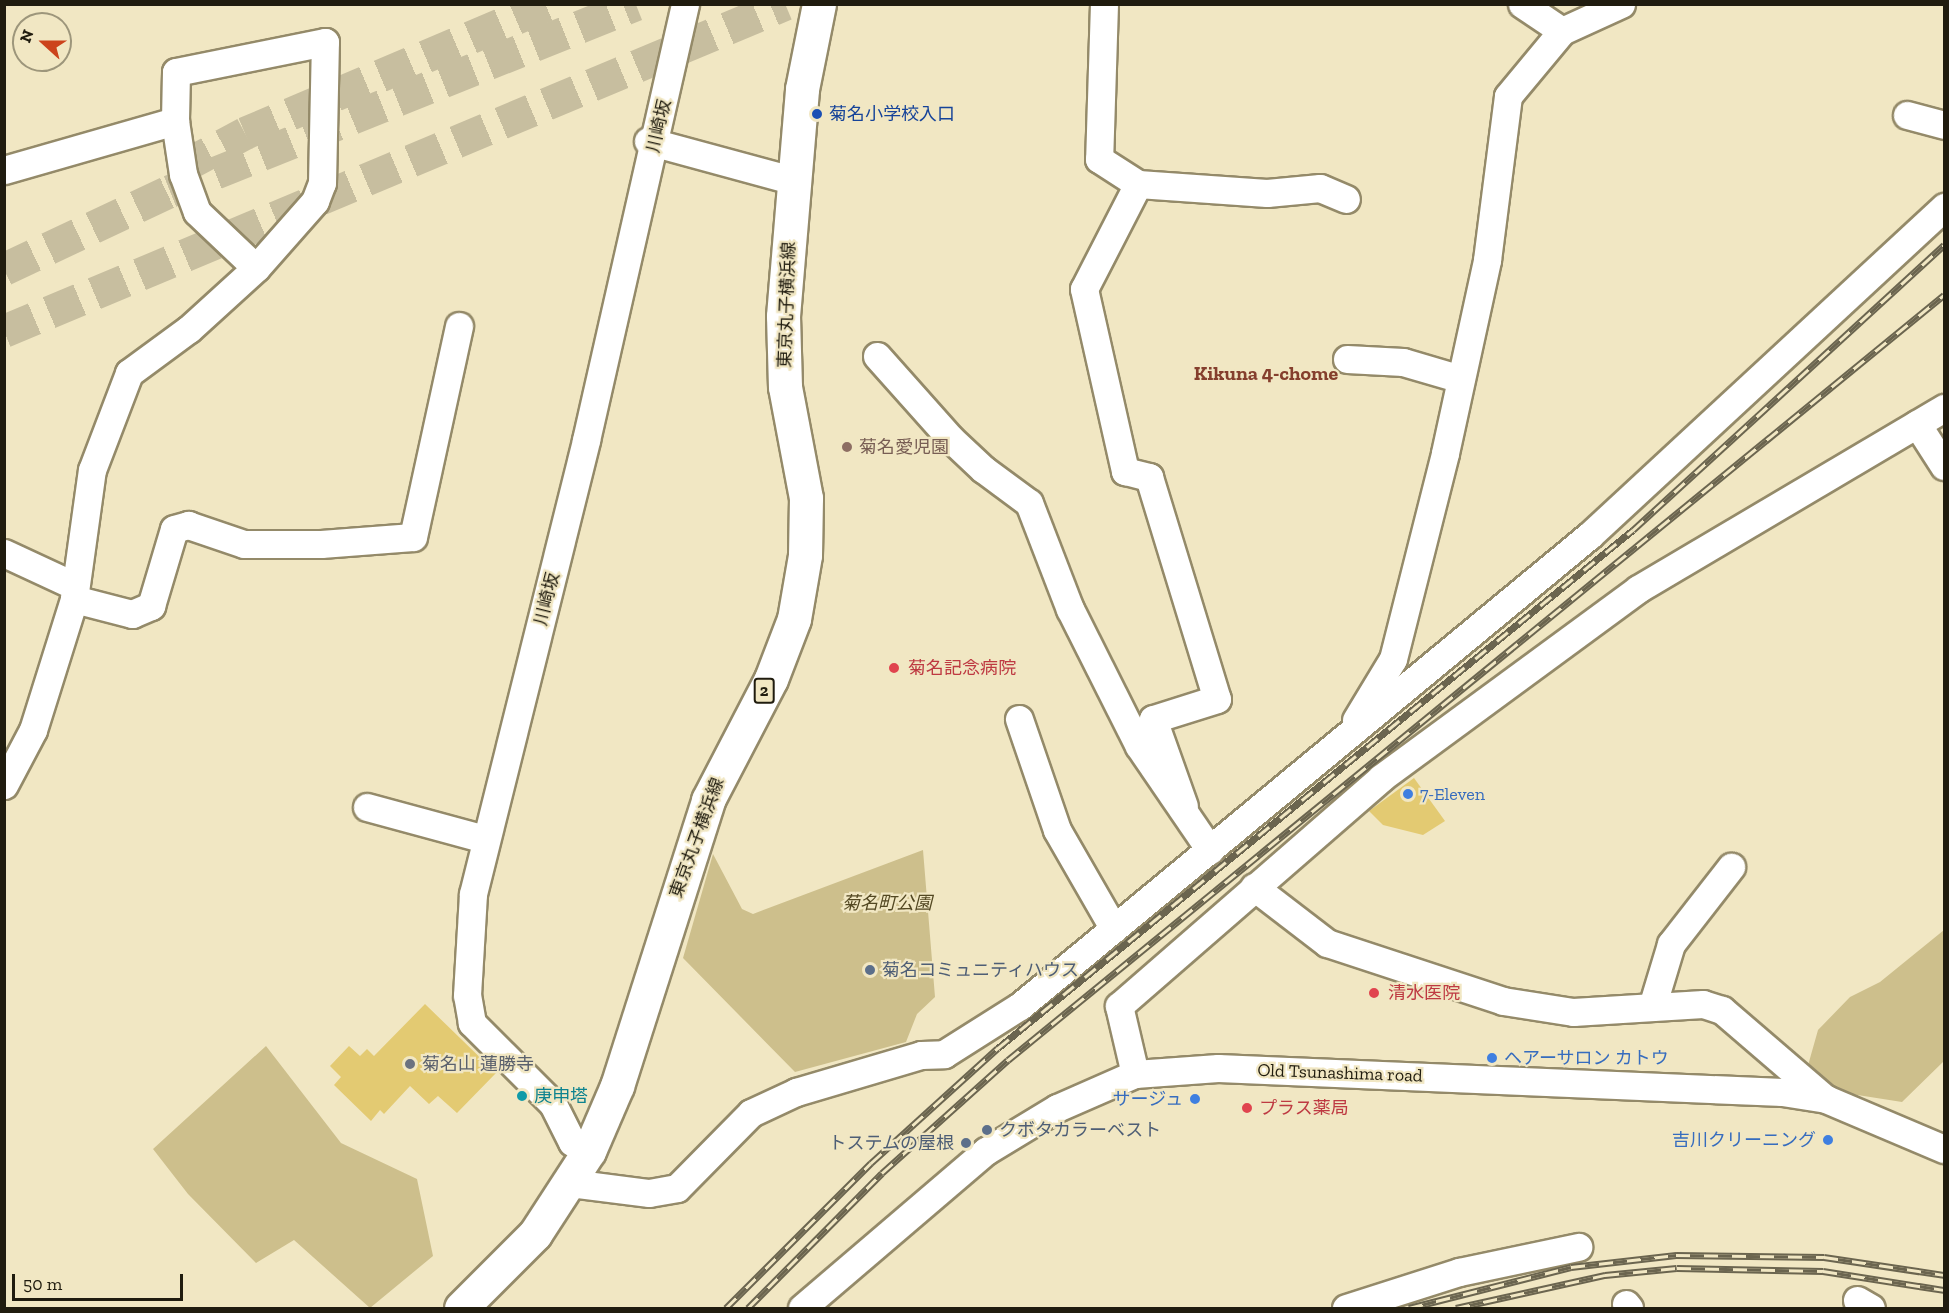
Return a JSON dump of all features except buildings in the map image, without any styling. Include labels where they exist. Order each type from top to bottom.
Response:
[{"type":"main road","name":"東京丸子横浜線","points":[[461,1308],[512,1261],[570,1183],[589,1151],[617,1086],[708,800],[785,648],[801,590],[806,498],[785,387],[782,344],[802,89],[819,4]]},
{"type":"street","name":"川崎坂","points":[[589,1151],[572,1142],[554,1104],[472,1023],[467,995],[473,894],[685,4]]},
{"type":"street","points":[[1104,4],[1099,159],[1138,184],[1267,193],[1320,188],[1346,199]]},
{"type":"street","points":[[1522,4],[1562,31]]},
{"type":"street","points":[[1346,737],[1393,659],[1461,380],[1487,260],[1508,96],[1562,31],[1621,4]]},
{"type":"street","points":[[4,785],[11,758],[33,730],[73,592],[92,470],[129,373],[189,330],[255,268],[315,201],[322,183],[325,42],[176,72],[175,121],[183,174],[196,212],[255,268]]},
{"type":"street","points":[[1907,115],[1944,125]]},
{"type":"street","points":[[4,170],[175,121]]},
{"type":"street","points":[[652,141],[795,182]]},
{"type":"street","points":[[1138,184],[1084,290],[1125,471],[1149,477],[1218,699],[1153,719],[1184,806]]},
{"type":"street","points":[[570,1183],[649,1193],[677,1188],[751,1113],[796,1092],[921,1055],[944,1054],[1020,1006],[1590,535],[1944,207]]},
{"type":"street","points":[[4,554],[73,592],[132,614],[151,606],[174,529],[188,525],[244,544],[321,544],[414,537],[459,326]]},
{"type":"street","points":[[877,356],[951,439],[1029,503],[1066,600],[1139,746],[1184,806],[1210,850]]},
{"type":"street","points":[[1347,359],[1403,362],[1461,380]]},
{"type":"street","points":[[1136,1074],[1119,1006],[1381,778],[1638,589],[1944,408]]},
{"type":"street","points":[[1917,424],[1944,466]]},
{"type":"street","points":[[1019,719],[1057,830],[1114,929]]},
{"type":"street","points":[[367,807],[485,840]]},
{"type":"street","points":[[1652,1007],[1671,944],[1731,867]]},
{"type":"street","points":[[1254,887],[1327,943],[1503,1001],[1573,1012],[1703,1004],[1722,1010],[1826,1099]]},
{"type":"street","name":"Old Tsunashima road","points":[[802,1308],[986,1151],[1057,1108],[1136,1074],[1218,1068],[1771,1091],[1826,1099],[1944,1149]]},
{"type":"street","points":[[1346,1308],[1458,1272],[1578,1247]]},
{"type":"green space","name":"菊名町公園","points":[[923,850],[935,997],[917,1014],[906,1042],[795,1072],[683,958],[713,854],[742,909],[753,914]]},
{"type":"green space","points":[[1944,930],[1944,1061],[1902,1102],[1832,1091],[1805,1076],[1818,1030],[1850,997],[1880,982]]},
{"type":"green space","points":[[266,1046],[341,1143],[417,1179],[433,1256],[370,1308],[294,1240],[256,1263],[188,1194],[153,1149]]},
{"type":"tunnel","points":[[180,168],[245,133],[549,4]]},
{"type":"tunnel","points":[[4,269],[170,191],[636,4]]},
{"type":"tunnel","points":[[4,331],[785,4]]},
{"type":"railway","points":[[726,1308],[871,1163],[998,1048],[1633,530],[1944,245]]},
{"type":"railway","points":[[748,1308],[882,1173],[1008,1060],[1944,295]]},
{"type":"railway","points":[[1409,1308],[1571,1267],[1676,1255],[1824,1257],[1944,1275]]},
{"type":"railway","points":[[1456,1308],[1605,1275],[1677,1268],[1823,1271],[1944,1290]]},
{"type":"place","name":"菊名小学校入口","points":[[817,114]]},
{"type":"place","name":"菊名愛児園","points":[[847,447]]},
{"type":"place","name":"菊名記念病院","points":[[894,668]]},
{"type":"place","name":"7-Eleven","points":[[1408,794]]},
{"type":"place","name":"菊名コミュニティハウス","points":[[870,970]]},
{"type":"place","name":"清水医院","points":[[1374,993]]},
{"type":"place","name":"ヘアーサロン カトウ","points":[[1492,1058]]},
{"type":"place","name":"菊名山 蓮勝寺","points":[[410,1064]]},
{"type":"place","name":"庚申塔","points":[[522,1096]]},
{"type":"place","name":"サージュ","points":[[1195,1099]]},
{"type":"place","name":"プラス薬局","points":[[1247,1108]]},
{"type":"place","name":"クボタカラーベスト","points":[[987,1130]]},
{"type":"place","name":"吉川クリーニング","points":[[1828,1140]]},
{"type":"place","name":"トステムの屋根","points":[[966,1143]]},
{"type":"district","name":"Kikuna 4-chome","points":[[1266,373]]}]
